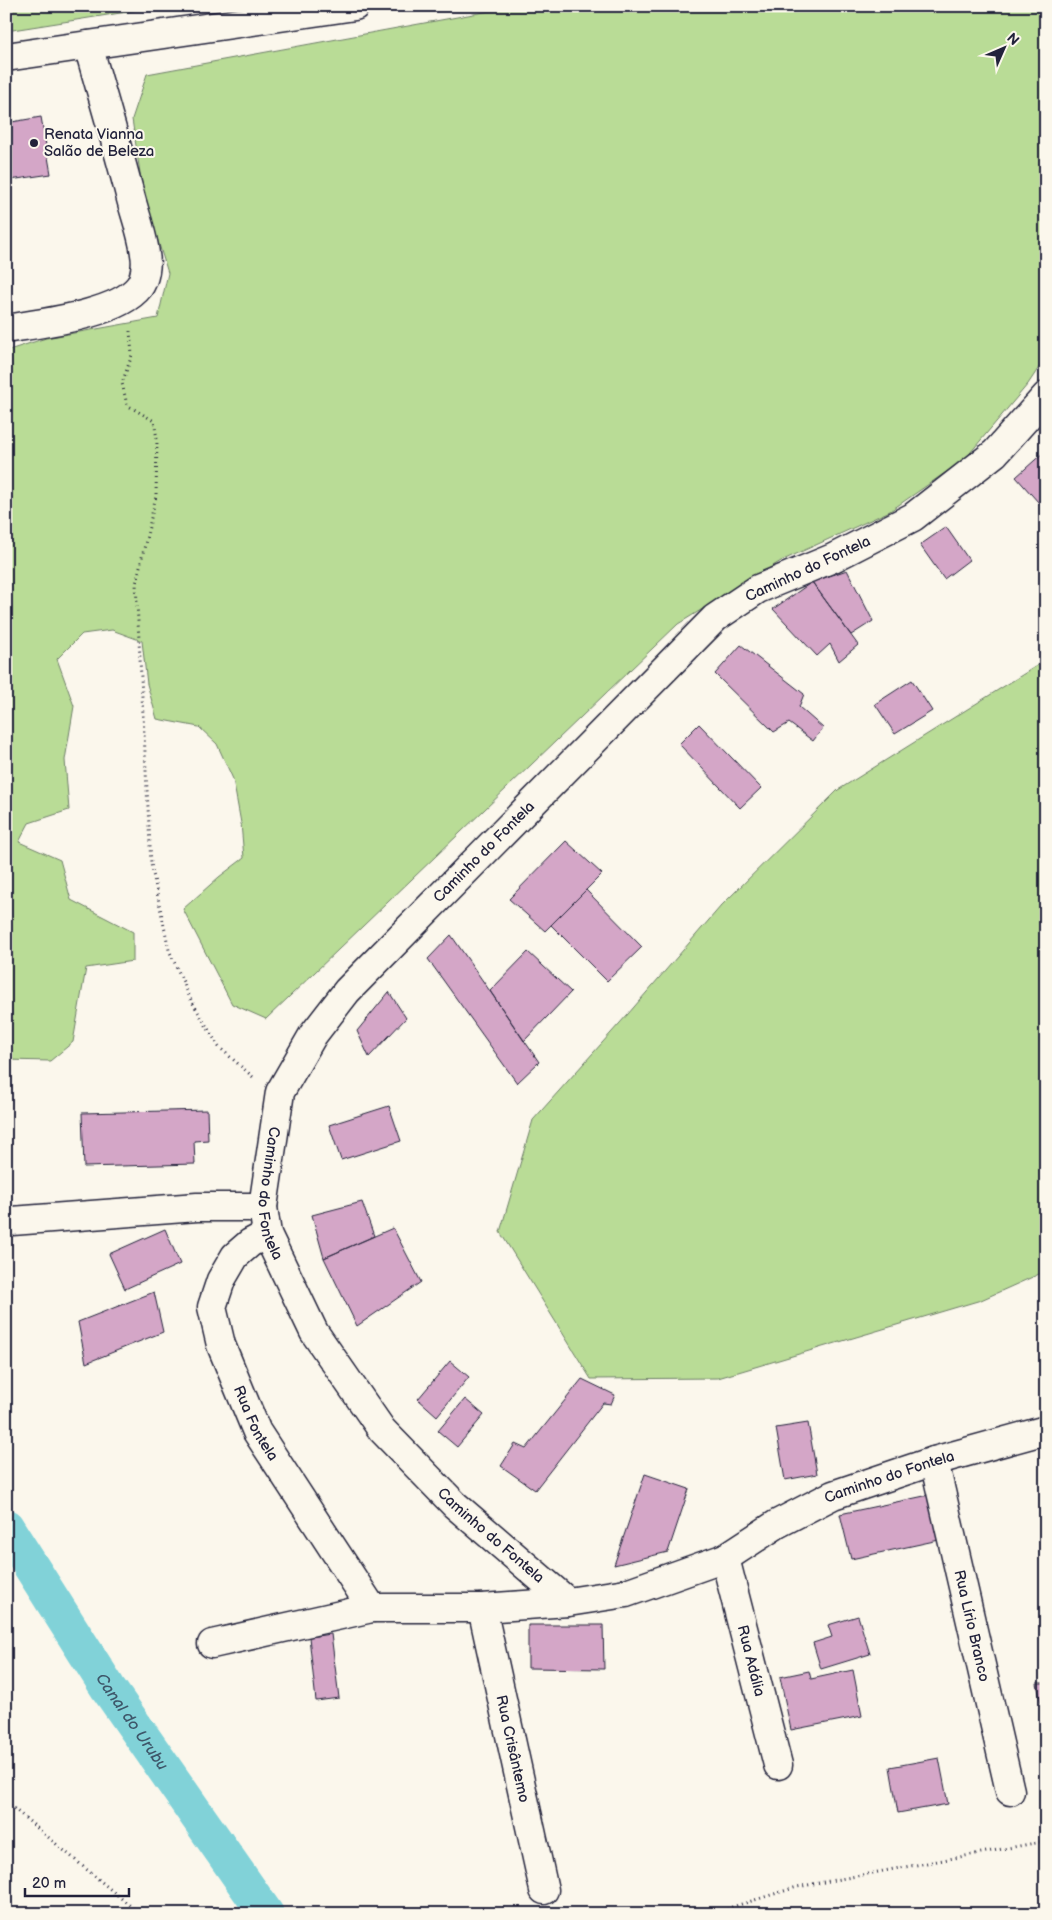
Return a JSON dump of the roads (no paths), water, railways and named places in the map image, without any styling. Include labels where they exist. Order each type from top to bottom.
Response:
[{"type":"street","points":[[6,57],[354,6]]},
{"type":"street","points":[[6,328],[80,315],[104,308],[126,298],[139,288],[144,277],[146,255],[88,45]]},
{"type":"street","name":"Caminho do Fontela","points":[[1046,396],[995,453],[913,517],[833,558],[758,589],[715,618],[347,991],[313,1035],[280,1092],[264,1207],[267,1234],[314,1332],[382,1430],[456,1505],[568,1602],[626,1593],[725,1558],[777,1524],[833,1495],[934,1461],[1046,1430]]},
{"type":"street","points":[[12,1221],[196,1207],[264,1207]]},
{"type":"street","name":"Rua Fontela","points":[[267,1234],[250,1243],[235,1256],[221,1280],[212,1307],[221,1345],[257,1432],[372,1608]]},
{"type":"street","name":"Rua Lírio Branco","points":[[934,1461],[1010,1791]]},
{"type":"street","name":"Rua Adália","points":[[725,1558],[778,1765]]},
{"type":"street","points":[[212,1644],[372,1608],[482,1608],[568,1602]]},
{"type":"street","name":"Rua Crisântemo","points":[[482,1608],[544,1890]]},
{"type":"waterway","name":"Canal do Urubu","points":[[6,1527],[108,1688],[266,1914]]},
{"type":"place","name":"Renata Vianna Salão de Beleza","points":[[34,143]]}]
